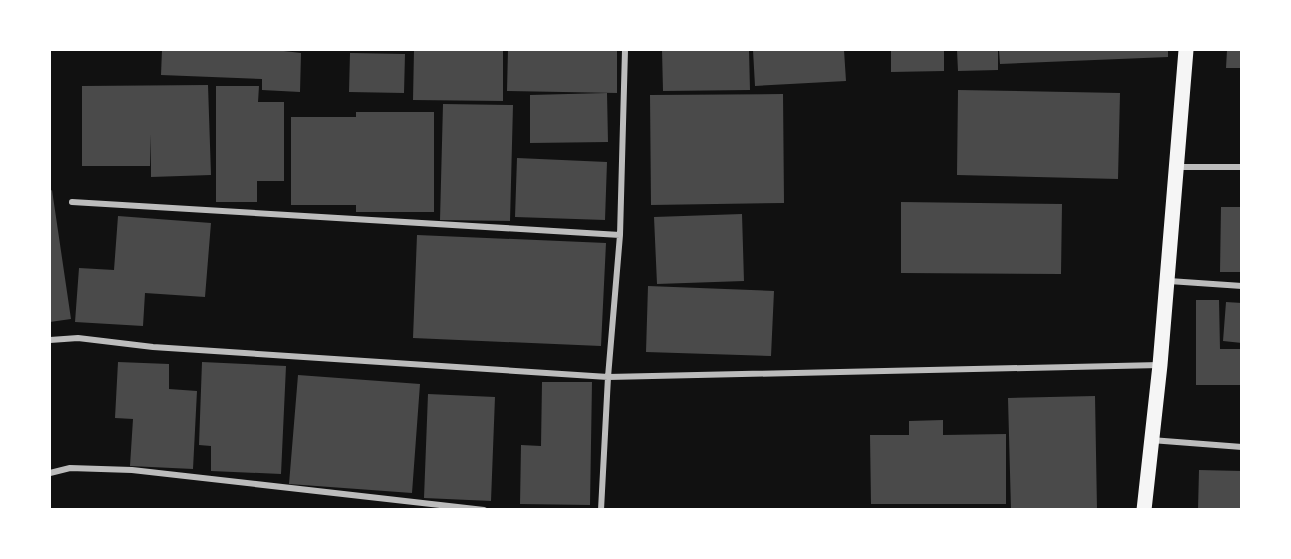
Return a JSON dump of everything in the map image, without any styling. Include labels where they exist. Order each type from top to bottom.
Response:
[{"type":"main road","points":[[1144,510],[1168,281],[1186,50]]},
{"type":"street","points":[[601,510],[608,377],[620,235],[625,50]]},
{"type":"street","points":[[1178,166],[1242,167]]},
{"type":"street","points":[[72,202],[620,235]]},
{"type":"street","points":[[1168,281],[1242,286]]},
{"type":"street","points":[[50,340],[78,338],[153,347],[608,377],[1160,365]]},
{"type":"street","points":[[1151,440],[1242,447]]},
{"type":"street","points":[[50,473],[70,468],[132,470],[484,510]]},
{"type":"building","points":[[162,50],[275,50],[301,53],[300,92],[262,90],[262,79],[161,75]]},
{"type":"building","points":[[414,50],[503,50],[503,101],[413,100]]},
{"type":"building","points":[[508,50],[617,50],[617,93],[507,91]]},
{"type":"building","points":[[662,50],[749,50],[750,90],[663,91]]},
{"type":"building","points":[[753,50],[844,50],[846,81],[755,86]]},
{"type":"building","points":[[891,50],[944,50],[944,71],[891,72]]},
{"type":"building","points":[[957,50],[998,50],[998,70],[958,71]]},
{"type":"building","points":[[999,50],[1168,50],[1168,57],[1000,64]]},
{"type":"building","points":[[1227,50],[1242,50],[1242,68],[1226,68]]},
{"type":"building","points":[[350,53],[405,54],[404,93],[349,92]]},
{"type":"building","points":[[208,85],[211,175],[151,177],[151,134],[150,166],[82,166],[82,86]]},
{"type":"building","points":[[216,86],[259,86],[258,102],[284,102],[284,181],[257,181],[257,202],[216,202]]},
{"type":"building","points":[[958,90],[1120,93],[1118,179],[957,175]]},
{"type":"building","points":[[607,93],[608,142],[530,143],[530,95]]},
{"type":"building","points":[[783,94],[784,203],[651,205],[650,95]]},
{"type":"building","points":[[443,104],[513,105],[510,221],[440,220]]},
{"type":"building","points":[[356,112],[434,112],[434,212],[356,212],[356,205],[291,205],[291,117],[356,117]]},
{"type":"building","points":[[517,158],[607,162],[605,220],[515,217]]},
{"type":"building","points":[[52,190],[71,319],[50,322],[50,191]]},
{"type":"building","points":[[901,202],[1062,204],[1061,274],[901,273]]},
{"type":"building","points":[[1221,207],[1242,207],[1242,272],[1220,272]]},
{"type":"building","points":[[742,214],[744,281],[657,284],[654,217]]},
{"type":"building","points":[[118,216],[211,223],[205,297],[145,293],[143,326],[75,322],[79,268],[114,270]]},
{"type":"building","points":[[417,235],[606,243],[601,346],[413,338]]},
{"type":"building","points":[[648,286],[774,291],[771,356],[646,352]]},
{"type":"building","points":[[1196,300],[1219,300],[1220,349],[1242,349],[1242,385],[1196,385]]},
{"type":"building","points":[[1226,302],[1242,303],[1242,343],[1223,341]]},
{"type":"building","points":[[118,362],[169,364],[169,389],[197,391],[193,469],[130,466],[133,419],[115,418]]},
{"type":"building","points":[[202,362],[286,366],[281,474],[211,471],[211,446],[199,445]]},
{"type":"building","points":[[298,375],[420,384],[412,493],[289,484]]},
{"type":"building","points":[[542,382],[592,382],[590,505],[520,504],[521,445],[541,446]]},
{"type":"building","points":[[428,394],[495,397],[491,501],[424,498]]},
{"type":"building","points":[[1095,396],[1097,510],[1011,510],[1008,398]]},
{"type":"building","points":[[943,420],[943,435],[1006,434],[1006,504],[871,504],[870,435],[909,435],[909,421]]},
{"type":"building","points":[[1199,470],[1242,471],[1242,510],[1198,510]]}]
